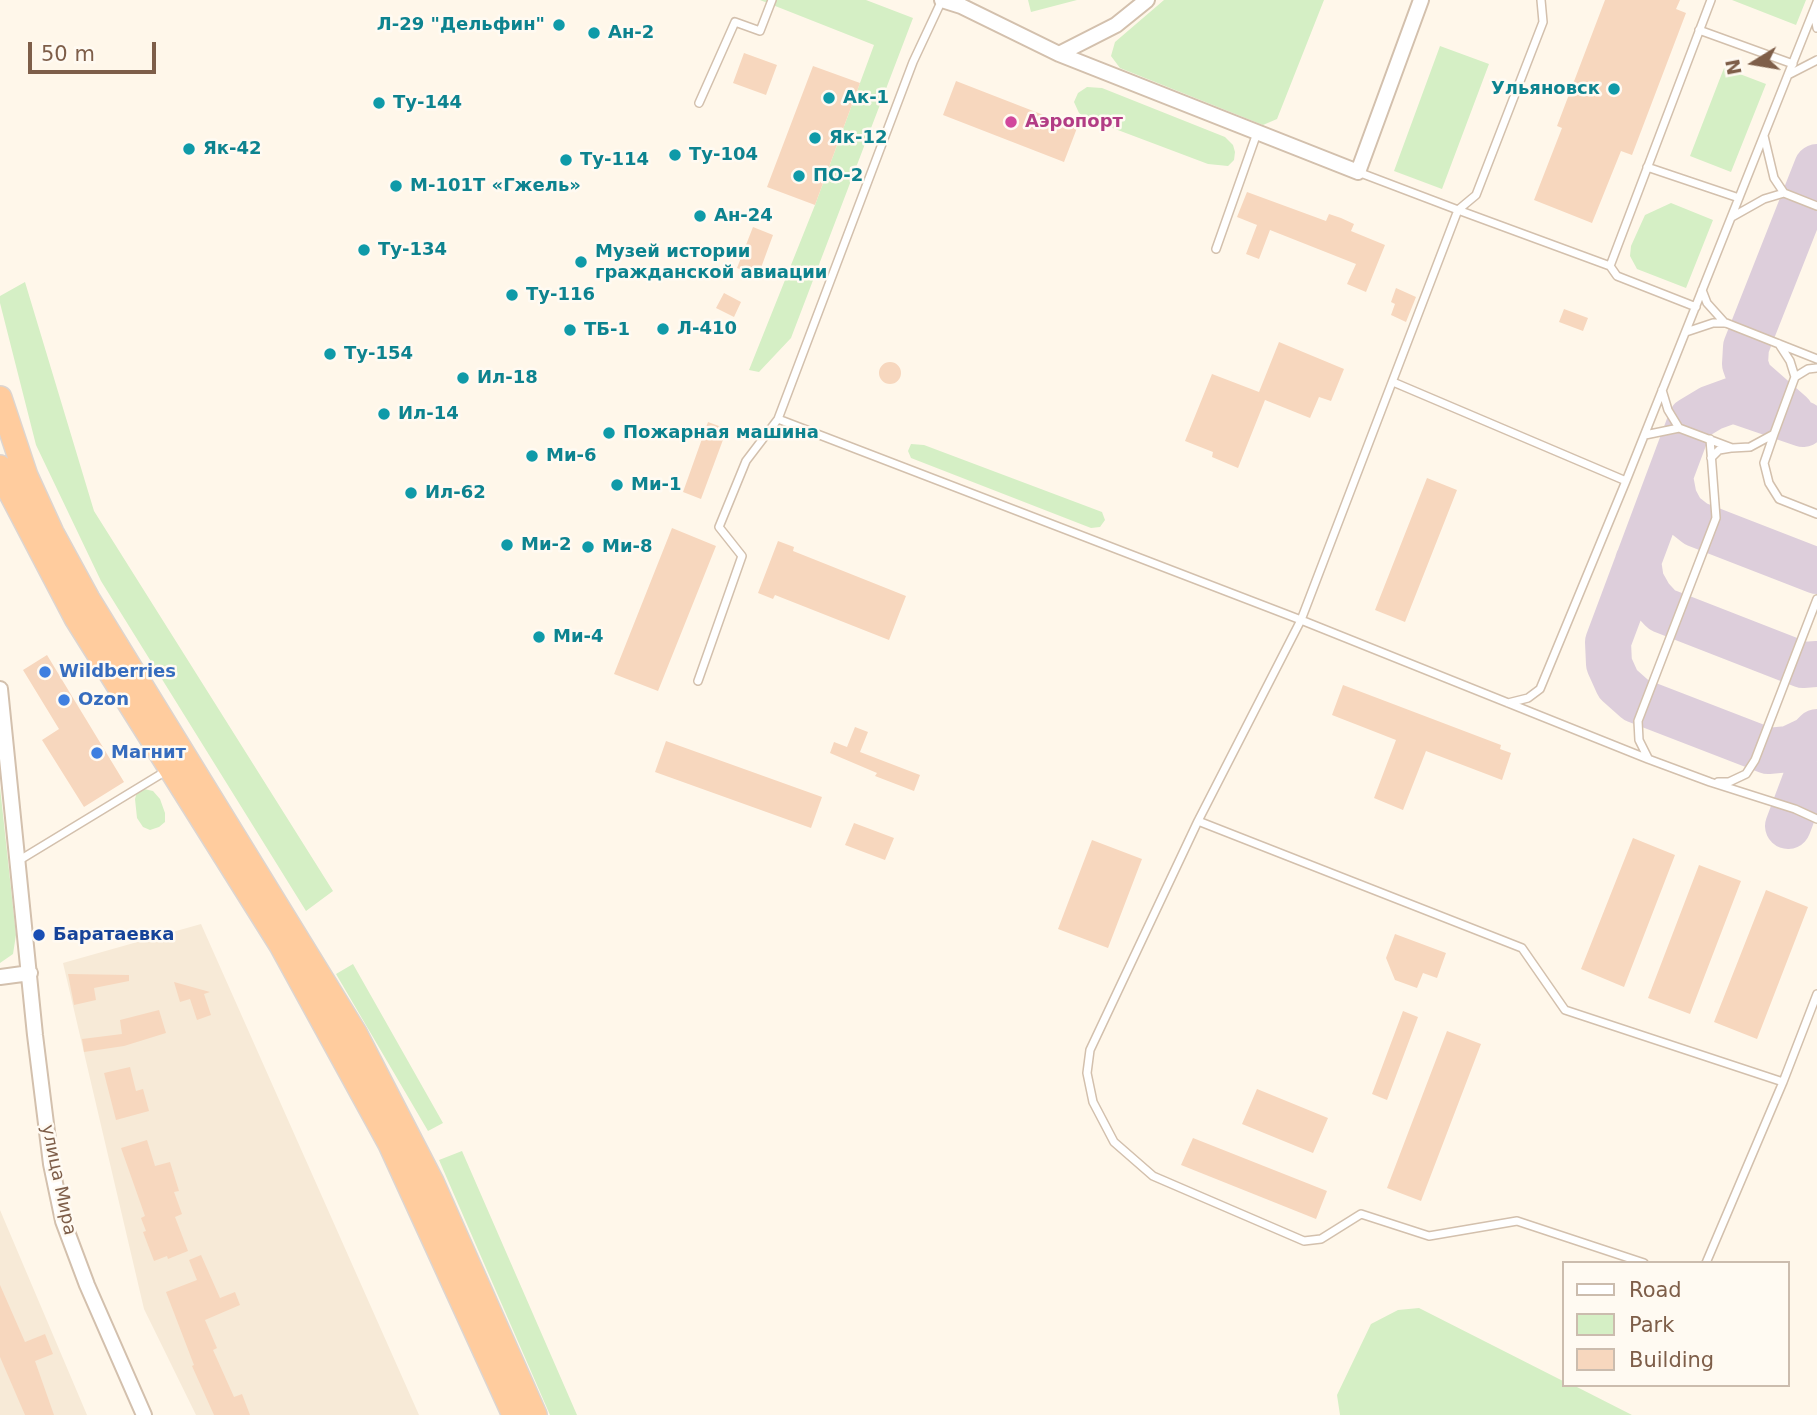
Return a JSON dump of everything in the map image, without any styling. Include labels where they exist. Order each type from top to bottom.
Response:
[{"type":"highway","points":[[0,398],[8,482],[76,618],[281,945],[390,1144],[514,1415]]},
{"type":"highway","points":[[8,482],[52,533],[88,599],[355,1033],[432,1182],[535,1415]]},
{"type":"street","points":[[942,0],[961,6],[1059,54],[1358,172],[1422,0]]},
{"type":"street","points":[[1059,54],[1116,25],[1147,0]]},
{"type":"street","name":"улица Мира","points":[[0,690],[49,1151],[63,1221],[87,1285],[144,1415]]},
{"type":"street","points":[[0,977],[30,973]]},
{"type":"lane","points":[[699,103],[735,22],[760,32],[772,0]]},
{"type":"lane","points":[[698,681],[742,556],[719,527],[746,461],[778,419],[914,62],[942,0]]},
{"type":"lane","points":[[1541,0],[1543,22],[1476,195],[1458,210],[1301,620],[1198,821],[1090,1050],[1087,1073],[1093,1102],[1114,1142],[1153,1176],[1304,1241],[1321,1239],[1361,1214],[1429,1236],[1517,1221],[1638,1261]]},
{"type":"lane","points":[[1610,266],[1711,0]]},
{"type":"lane","points":[[1815,6],[1817,28]]},
{"type":"lane","points":[[1507,704],[1528,698],[1540,689],[1645,435],[1815,6]]},
{"type":"lane","points":[[1699,30],[1793,64]]},
{"type":"lane","points":[[1788,75],[1817,60]]},
{"type":"lane","points":[[1216,249],[1258,132]]},
{"type":"lane","points":[[1764,135],[1774,178],[1784,193],[1817,206]]},
{"type":"lane","points":[[1647,167],[1739,198]]},
{"type":"lane","points":[[1358,172],[1610,266],[1617,276],[1696,307]]},
{"type":"lane","points":[[1732,217],[1765,199],[1784,193]]},
{"type":"lane","points":[[1702,290],[1707,303],[1726,323]]},
{"type":"lane","points":[[1686,332],[1713,323],[1726,323],[1817,359]]},
{"type":"lane","points":[[1779,344],[1790,361],[1795,377],[1764,463],[1769,483],[1779,499],[1815,515]]},
{"type":"lane","points":[[1795,377],[1808,369],[1817,368]]},
{"type":"lane","points":[[1393,382],[1626,481]]},
{"type":"lane","points":[[1662,390],[1668,410],[1679,428]]},
{"type":"lane","points":[[778,419],[1301,620],[1648,759],[1817,819]]},
{"type":"lane","points":[[1645,435],[1679,428],[1732,447]]},
{"type":"lane","points":[[1711,458],[1719,450],[1750,447],[1774,434]]},
{"type":"lane","points":[[1648,759],[1639,740],[1638,721],[1716,518],[1710,439]]},
{"type":"lane","points":[[1710,782],[1729,782],[1746,774],[1755,760],[1817,600]]},
{"type":"lane","points":[[19,861],[170,768]]},
{"type":"lane","points":[[1198,821],[1522,948],[1565,1010],[1783,1082]]},
{"type":"lane","points":[[1707,1261],[1815,1013],[1817,994]]},
{"type":"shaded area","points":[[201,924],[419,1415],[196,1415],[144,1309],[63,963]]},
{"type":"shaded area","points":[[0,1210],[87,1415],[0,1415]]},
{"type":"green space","points":[[760,0],[866,0],[913,18],[791,338],[759,372],[749,370],[815,205],[874,45]]},
{"type":"green space","points":[[1028,0],[1077,0],[1031,12]]},
{"type":"green space","points":[[1164,0],[1324,0],[1277,119],[1263,125],[1120,68],[1111,56],[1115,42]]},
{"type":"green space","points":[[1732,0],[1806,0],[1796,25]]},
{"type":"green space","points":[[1440,46],[1489,64],[1442,189],[1394,171]]},
{"type":"green space","points":[[1724,68],[1766,84],[1731,172],[1690,156]]},
{"type":"green space","points":[[1087,87],[1102,88],[1225,137],[1233,145],[1234,160],[1228,166],[1208,164],[1086,118],[1079,113],[1074,102],[1078,93]]},
{"type":"green space","points":[[1671,203],[1713,220],[1686,288],[1637,269],[1630,256],[1631,246],[1645,215]]},
{"type":"green space","points":[[25,282],[94,511],[333,891],[306,911],[101,581],[36,445],[0,303],[0,296]]},
{"type":"green space","points":[[911,444],[924,445],[1102,512],[1105,520],[1100,527],[1091,528],[911,458],[908,451]]},
{"type":"green space","points":[[0,787],[16,935],[13,954],[0,963]]},
{"type":"green space","points":[[144,789],[153,791],[160,799],[165,813],[165,822],[150,830],[143,827],[137,818],[135,799],[137,792]]},
{"type":"green space","points":[[353,964],[443,1123],[428,1131],[336,974]]},
{"type":"green space","points":[[462,1151],[577,1415],[550,1415],[439,1160]]},
{"type":"green space","points":[[1419,1308],[1562,1380],[1562,1387],[1577,1387],[1632,1415],[1340,1415],[1337,1395],[1371,1324],[1398,1310]]},
{"type":"building","name":"Ульяновск","points":[[1605,0],[1680,0],[1676,9],[1686,13],[1632,155],[1621,151],[1592,223],[1534,200],[1562,128],[1557,126]]},
{"type":"building","points":[[744,53],[777,65],[766,95],[733,83]]},
{"type":"building","points":[[813,66],[860,83],[815,205],[767,187]]},
{"type":"building","name":"Аэропорт","points":[[956,81],[1077,128],[1064,162],[943,115]]},
{"type":"building","points":[[1247,192],[1326,221],[1329,214],[1341,218],[1354,224],[1351,231],[1385,245],[1366,292],[1347,284],[1356,264],[1270,230],[1259,259],[1246,254],[1257,225],[1237,217]]},
{"type":"building","points":[[753,227],[773,235],[758,276],[737,268]]},
{"type":"building","points":[[1396,288],[1416,297],[1406,322],[1391,315],[1395,304],[1391,302]]},
{"type":"building","points":[[724,293],[741,302],[734,317],[716,308]]},
{"type":"building","points":[[1564,309],[1588,318],[1583,331],[1559,322]]},
{"type":"building","points":[[1279,342],[1344,369],[1331,401],[1319,397],[1310,418],[1265,400],[1238,468],[1212,457],[1213,452],[1185,441],[1212,374],[1259,392]]},
{"type":"building","points":[[890,362],[898,365],[901,373],[898,381],[890,384],[882,381],[879,373],[882,365]]},
{"type":"building","points":[[708,422],[727,429],[701,499],[683,492]]},
{"type":"building","points":[[1427,478],[1457,490],[1405,622],[1375,610]]},
{"type":"building","points":[[672,528],[716,546],[658,691],[614,674]]},
{"type":"building","points":[[778,541],[794,547],[793,551],[906,596],[889,640],[775,595],[773,599],[758,593]]},
{"type":"building","points":[[47,655],[124,782],[84,807],[42,740],[59,729],[23,670]]},
{"type":"building","points":[[1343,685],[1501,745],[1500,749],[1511,753],[1502,780],[1426,751],[1403,810],[1374,798],[1396,740],[1332,715]]},
{"type":"building","points":[[855,727],[868,732],[860,752],[920,775],[914,791],[875,776],[877,773],[830,753],[834,742],[847,747]]},
{"type":"building","points":[[666,741],[822,797],[811,828],[655,772]]},
{"type":"building","points":[[854,823],[894,838],[885,860],[845,845]]},
{"type":"building","points":[[1633,838],[1675,855],[1624,987],[1581,969]]},
{"type":"building","points":[[1092,840],[1142,859],[1108,948],[1058,929]]},
{"type":"building","points":[[1699,865],[1741,881],[1690,1014],[1648,998]]},
{"type":"building","points":[[1766,890],[1808,907],[1757,1039],[1714,1022]]},
{"type":"building","points":[[1395,934],[1446,953],[1437,978],[1423,973],[1417,988],[1395,980],[1386,958]]},
{"type":"building","points":[[68,974],[129,975],[129,981],[94,988],[96,1000],[74,1005]]},
{"type":"building","points":[[174,982],[210,992],[204,994],[211,1015],[197,1020],[190,999],[180,1002]]},
{"type":"building","points":[[159,1010],[166,1033],[124,1046],[84,1052],[82,1039],[122,1034],[120,1020]]},
{"type":"building","points":[[1403,1011],[1418,1017],[1387,1100],[1372,1094]]},
{"type":"building","points":[[1447,1031],[1481,1044],[1421,1201],[1387,1188]]},
{"type":"building","points":[[130,1067],[136,1091],[143,1089],[149,1111],[116,1120],[104,1073]]},
{"type":"building","points":[[1257,1089],[1328,1118],[1313,1153],[1242,1124]]},
{"type":"building","points":[[1193,1138],[1327,1191],[1316,1219],[1181,1165]]},
{"type":"building","points":[[147,1140],[155,1166],[170,1162],[179,1191],[174,1192],[182,1214],[175,1217],[188,1251],[154,1261],[143,1232],[146,1231],[141,1218],[145,1216],[121,1148]]},
{"type":"building","points":[[201,1255],[220,1298],[235,1292],[240,1305],[205,1320],[217,1348],[213,1350],[234,1397],[242,1394],[250,1415],[214,1415],[192,1366],[194,1365],[166,1292],[197,1280],[189,1260]]},
{"type":"building","points":[[0,1285],[25,1342],[45,1334],[53,1354],[35,1361],[54,1415],[25,1415],[0,1357]]},
{"type":"taxiway","points":[[1791,414],[1750,378],[1745,364],[1746,347],[1817,167]]},
{"type":"taxiway","points":[[1803,424],[1733,400],[1711,408],[1691,420],[1608,642],[1609,664],[1618,684],[1636,700],[1768,751],[1789,749],[1810,739],[1817,732]]},
{"type":"taxiway","points":[[1670,477],[1674,498],[1682,513],[1696,524],[1817,571]]},
{"type":"taxiway","points":[[1638,561],[1641,581],[1662,610],[1803,665],[1817,664]]},
{"type":"taxiway","points":[[1788,826],[1817,749]]},
{"type":"place","name":"Л-29 \"Дельфин\"","points":[[559,25]]},
{"type":"place","name":"Ан-2","points":[[594,33]]},
{"type":"place","name":"Ульяновск","points":[[1614,89]]},
{"type":"place","name":"Ак-1","points":[[829,98]]},
{"type":"place","name":"Ту-144","points":[[379,103]]},
{"type":"place","name":"Аэропорт","points":[[1011,122]]},
{"type":"place","name":"Як-12","points":[[815,138]]},
{"type":"place","name":"Як-42","points":[[189,149]]},
{"type":"place","name":"Ту-104","points":[[675,155]]},
{"type":"place","name":"Ту-114","points":[[566,160]]},
{"type":"place","name":"ПО-2","points":[[799,176]]},
{"type":"place","name":"М-101Т «Гжель»","points":[[396,186]]},
{"type":"place","name":"Ан-24","points":[[700,216]]},
{"type":"place","name":"Ту-134","points":[[364,250]]},
{"type":"place","name":"Музей истории гражданской авиации","points":[[581,262]]},
{"type":"place","name":"Ту-116","points":[[512,295]]},
{"type":"place","name":"Л-410","points":[[663,329]]},
{"type":"place","name":"ТБ-1","points":[[570,330]]},
{"type":"place","name":"Ту-154","points":[[330,354]]},
{"type":"place","name":"Ил-18","points":[[463,378]]},
{"type":"place","name":"Ил-14","points":[[384,414]]},
{"type":"place","name":"Пожарная машина","points":[[609,433]]},
{"type":"place","name":"Ми-6","points":[[532,456]]},
{"type":"place","name":"Ми-1","points":[[617,485]]},
{"type":"place","name":"Ил-62","points":[[411,493]]},
{"type":"place","name":"Ми-2","points":[[507,545]]},
{"type":"place","name":"Ми-8","points":[[588,547]]},
{"type":"place","name":"Ми-4","points":[[539,637]]},
{"type":"place","name":"Wildberries","points":[[45,672]]},
{"type":"place","name":"Ozon","points":[[64,700]]},
{"type":"place","name":"Магнит","points":[[97,753]]},
{"type":"place","name":"Баратаевка","points":[[39,935]]}]
